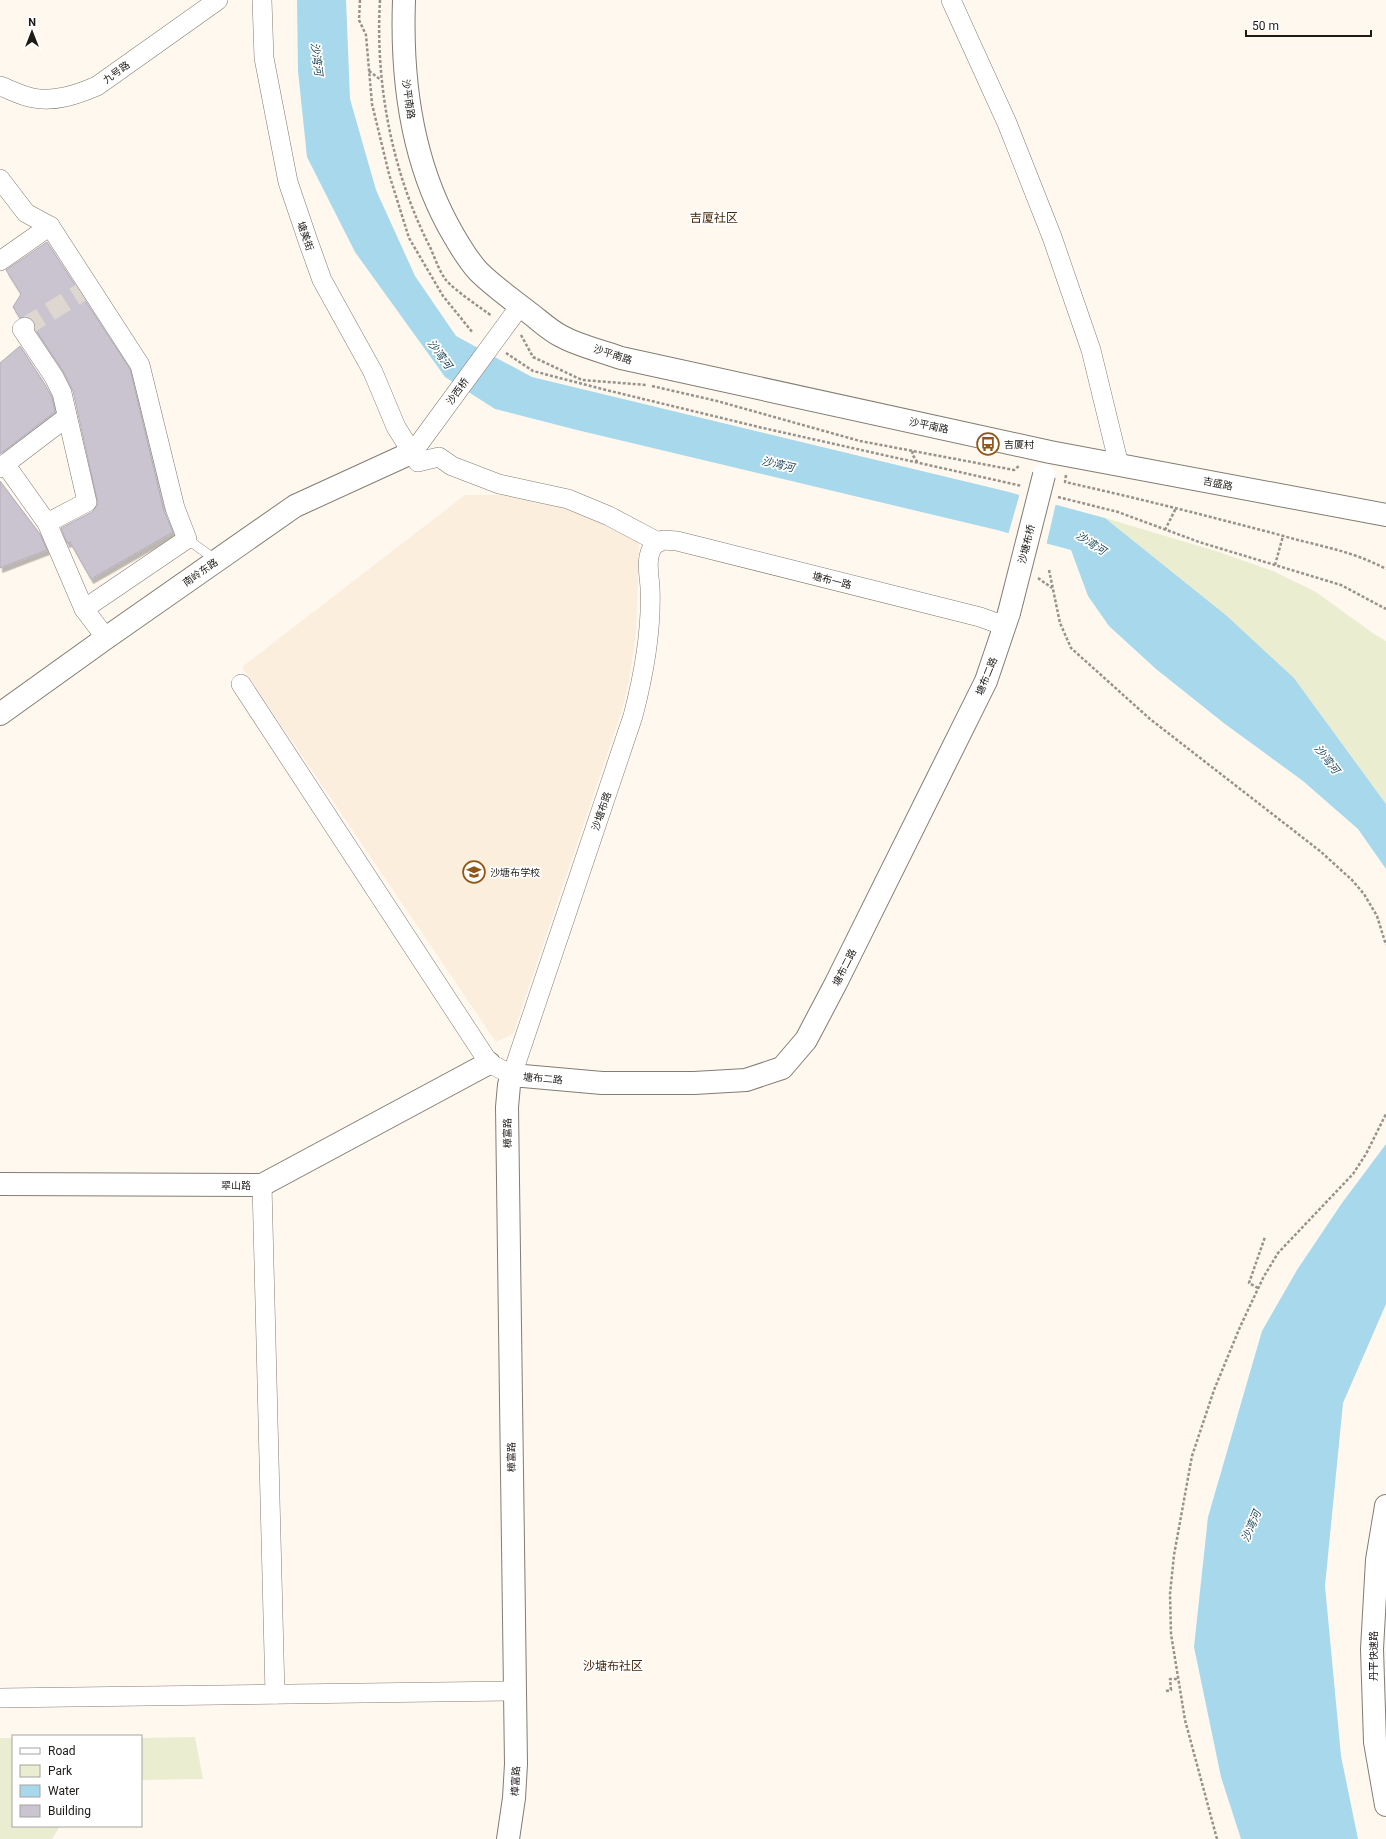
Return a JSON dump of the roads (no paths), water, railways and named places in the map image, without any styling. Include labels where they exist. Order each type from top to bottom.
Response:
[{"type":"main road","name":"沙平南路","points":[[404,0],[403,23],[406,82],[413,126],[430,186],[443,218],[460,246],[478,271],[520,306],[561,336],[621,358],[1050,452]]},
{"type":"main road","name":"南岭东路","points":[[0,714],[295,506],[413,452]]},
{"type":"main road","name":"吉盛路","points":[[1050,452],[1386,515]]},
{"type":"main road","name":"沙塘布桥","points":[[1007,619],[1050,452]]},
{"type":"main road","name":"塘布二路","points":[[512,1075],[602,1083],[694,1083],[746,1080],[782,1068],[806,1040],[836,983],[986,681],[1007,619]]},
{"type":"main road","name":"翠山路","points":[[0,1184],[262,1185],[489,1063]]},
{"type":"main road","name":"樟富路","points":[[508,1839],[514,1798],[516,1764],[507,1107],[508,1085],[512,1075]]},
{"type":"main road","name":"丹平快速路","points":[[1386,1506],[1377,1560],[1372,1648],[1375,1742],[1386,1805]]},
{"type":"street","name":"九号路","points":[[0,86],[32,98],[55,99],[76,95],[96,86],[218,0]]},
{"type":"street","name":"塘美街","points":[[262,0],[264,58],[288,182],[293,197],[322,280],[373,372],[396,427],[413,452]]},
{"type":"street","points":[[951,0],[1007,122],[1052,237],[1091,350],[1119,465]]},
{"type":"street","points":[[0,179],[26,213],[50,226],[87,288],[140,365],[175,508],[187,539],[84,609]]},
{"type":"street","points":[[0,261],[50,226]]},
{"type":"street","name":"沙西桥","points":[[413,452],[520,306]]},
{"type":"street","points":[[25,327],[22,329],[54,377],[62,393],[87,502],[47,523]]},
{"type":"street","points":[[67,417],[3,466],[47,523],[84,609],[106,638]]},
{"type":"street","points":[[413,452],[418,462],[439,457],[452,466],[499,484],[568,499],[609,516],[658,542]]},
{"type":"street","name":"塘布一路","points":[[658,542],[663,540],[677,540],[980,618],[1007,619]]},
{"type":"street","name":"沙塘布路","points":[[512,1075],[633,716],[642,679],[649,627],[650,599],[648,560],[651,549],[658,542]]},
{"type":"street","points":[[241,684],[489,1063],[512,1075]]},
{"type":"street","points":[[262,1185],[275,1694]]},
{"type":"street","points":[[0,1698],[514,1691]]},
{"type":"lane","points":[[187,539],[217,560]]},
{"type":"water","name":"沙湾河","points":[[297,0],[346,0],[350,99],[376,190],[415,276],[456,336],[532,377],[1005,491],[1105,518],[1227,616],[1294,678],[1386,804],[1386,869],[1358,829],[1303,781],[1225,724],[1156,669],[1109,626],[1088,596],[1071,550],[997,530],[577,430],[495,409],[445,377],[355,252],[307,157],[298,71]]},
{"type":"water","name":"沙湾河","points":[[1386,1144],[1386,1304],[1343,1403],[1325,1586],[1341,1756],[1358,1839],[1241,1839],[1221,1777],[1194,1647],[1208,1517],[1262,1331],[1297,1270],[1342,1203]]},
{"type":"tunnel","points":[[25,327],[85,290]]},
{"type":"place","name":"吉厦村","points":[[988,444]]},
{"type":"place","name":"沙塘布学校","points":[[474,872]]},
{"type":"district","name":"吉厦社区","points":[[714,218]]},
{"type":"district","name":"沙塘布社区","points":[[613,1666]]}]
